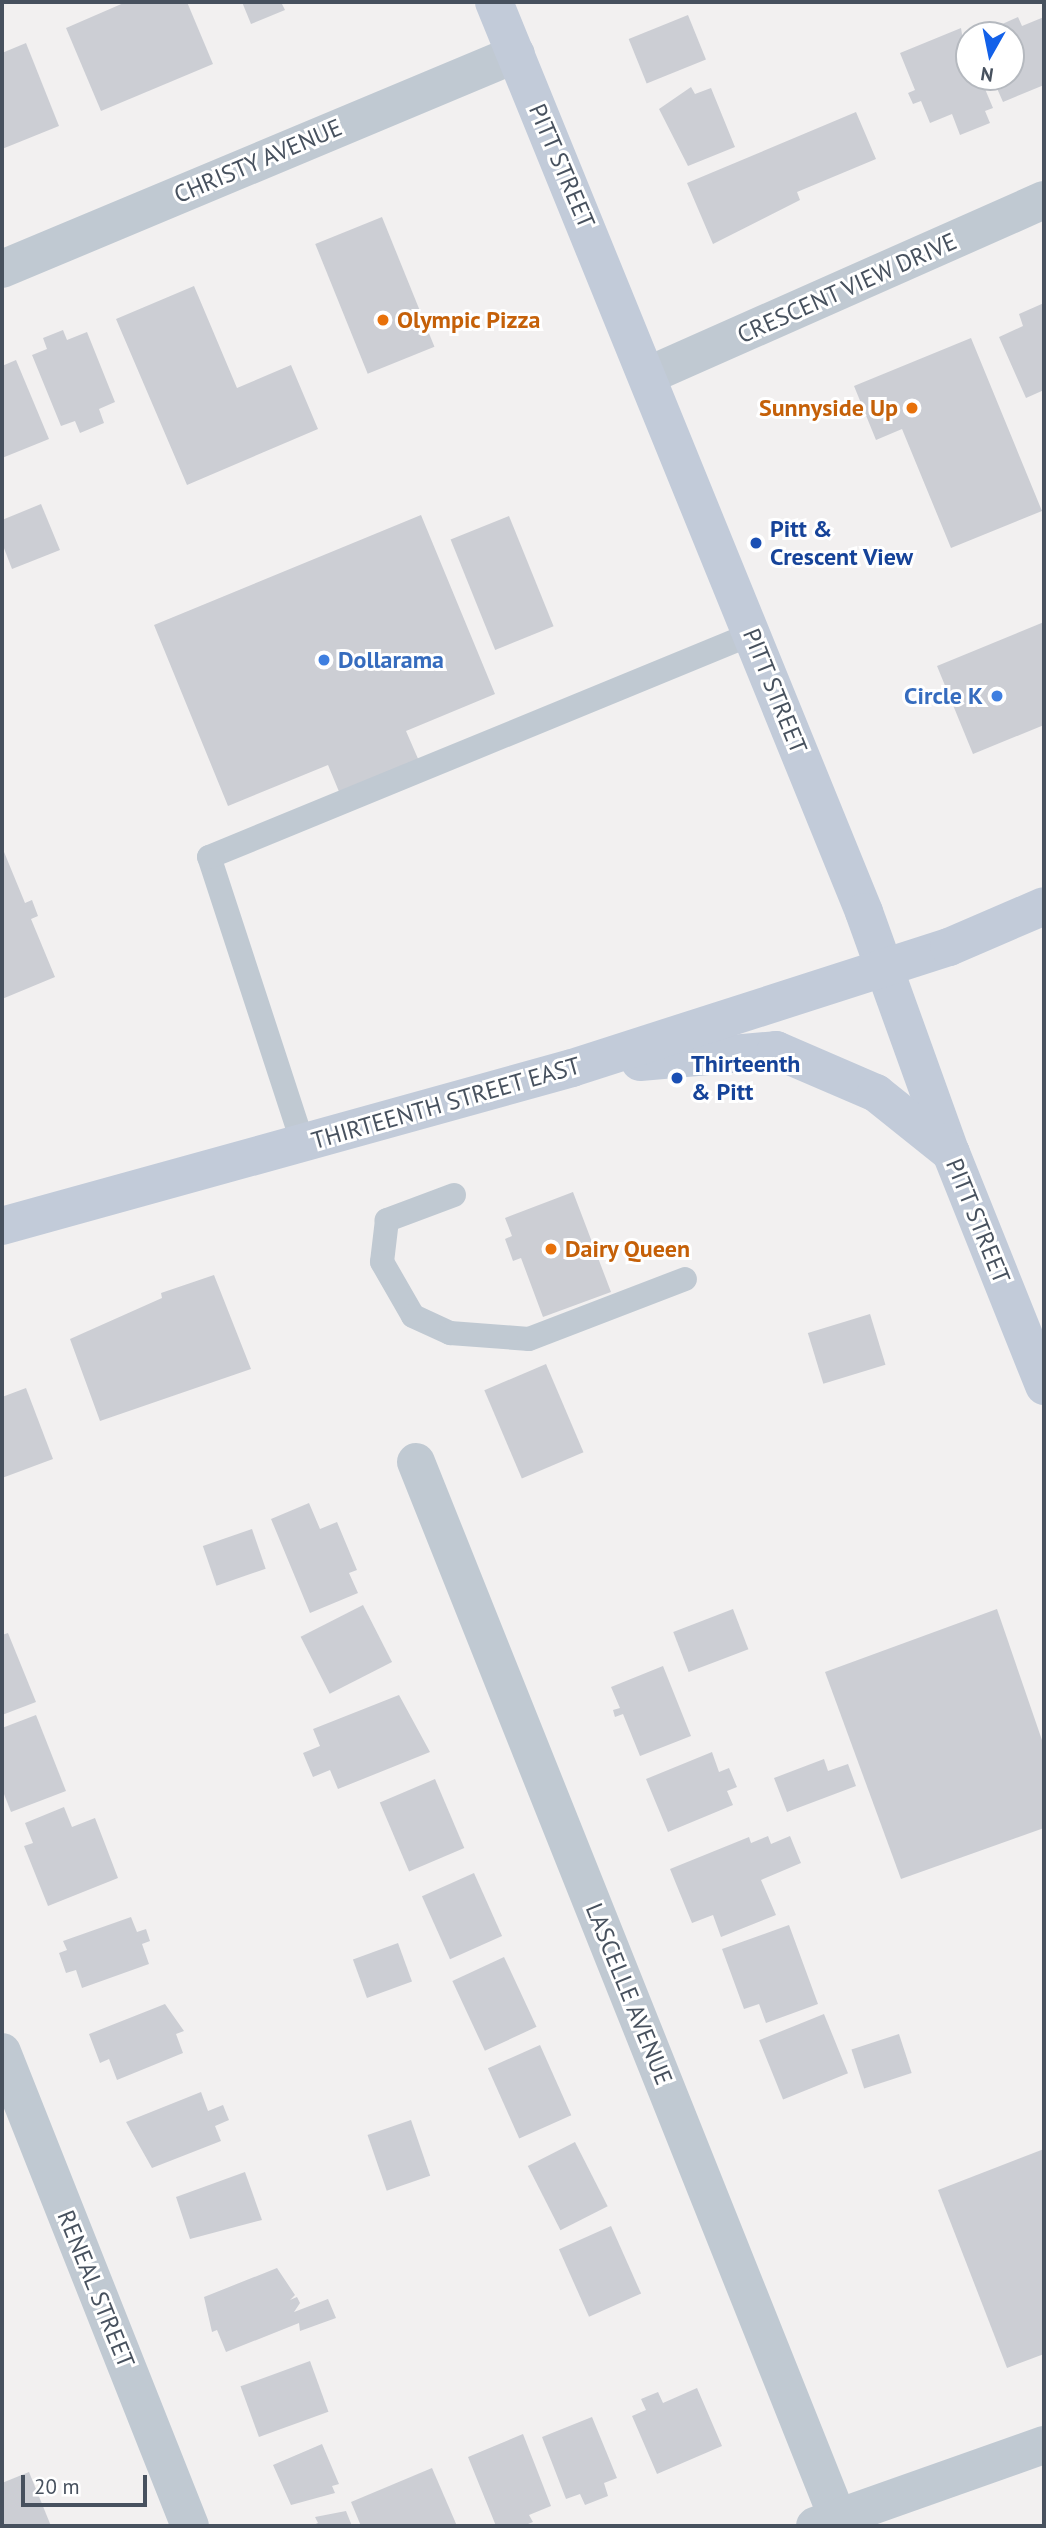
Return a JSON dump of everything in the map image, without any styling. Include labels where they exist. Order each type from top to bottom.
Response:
[{"type":"street","name":"PITT STREET","points":[[494,2],[649,375],[886,967],[951,1153],[1044,1386]]},
{"type":"street","name":"CHRISTY AVENUE","points":[[2,269],[516,54]]},
{"type":"street","name":"CRESCENT VIEW DRIVE","points":[[649,375],[1044,200]]},
{"type":"street","name":"THIRTEENTH STREET EAST","points":[[2,1226],[572,1068],[886,967],[1044,906]]},
{"type":"street","points":[[572,1068],[776,1050],[876,1093],[951,1153]]},
{"type":"street","name":"LASCELLE AVENUE","points":[[416,1462],[831,2523]]},
{"type":"street","name":"RENEAL STREET","points":[[2,2052],[190,2526]]},
{"type":"street","points":[[831,2523],[1044,2445]]},
{"type":"lane","points":[[303,1144],[209,858],[752,634]]},
{"type":"lane","points":[[454,1195],[387,1220],[382,1262],[413,1316],[450,1333],[529,1339],[685,1279]]},
{"type":"building","points":[[126,2],[187,2],[213,64],[101,111],[66,28]]},
{"type":"building","points":[[242,2],[281,2],[285,10],[251,24]]},
{"type":"building","points":[[688,15],[706,60],[647,83],[629,39]]},
{"type":"building","points":[[1044,17],[1044,85],[1003,102],[998,91],[1025,91],[1025,25]]},
{"type":"building","points":[[955,30],[955,91],[986,91],[993,108],[985,111],[990,123],[960,135],[952,114],[930,123],[921,101],[913,104],[908,93],[915,90],[900,53]]},
{"type":"building","points":[[26,43],[59,126],[2,149],[2,53]]},
{"type":"building","points":[[691,87],[695,94],[711,88],[735,147],[688,166],[659,109]]},
{"type":"building","points":[[856,112],[876,159],[797,192],[800,200],[713,244],[687,183]]},
{"type":"building","points":[[382,217],[434,347],[368,374],[315,244]]},
{"type":"building","points":[[194,286],[237,388],[291,365],[318,429],[187,485],[116,319]]},
{"type":"building","points":[[1044,303],[1044,390],[1026,398],[999,337],[1023,326],[1019,314]]},
{"type":"building","points":[[63,330],[67,340],[87,332],[115,402],[99,409],[104,423],[80,433],[75,421],[61,426],[32,355],[47,349],[43,338]]},
{"type":"building","points":[[971,338],[1042,511],[951,548],[902,429],[876,440],[854,386]]},
{"type":"building","points":[[16,360],[49,439],[2,458],[2,366]]},
{"type":"building","points":[[41,504],[60,550],[12,569],[2,543],[2,520]]},
{"type":"building","name":"Dollarama","points":[[421,515],[495,694],[406,731],[419,761],[340,794],[328,765],[228,806],[154,625]]},
{"type":"building","points":[[509,516],[554,626],[495,650],[451,540]]},
{"type":"building","name":"Circle K","points":[[1044,622],[1044,725],[973,754],[937,666]]},
{"type":"building","points":[[2,847],[25,903],[32,900],[38,916],[31,919],[55,977],[2,999]]},
{"type":"building","name":"Dairy Queen","points":[[573,1192],[611,1292],[543,1317],[521,1258],[513,1261],[505,1239],[512,1236],[505,1218]]},
{"type":"building","points":[[214,1275],[251,1369],[100,1421],[70,1339],[162,1298],[161,1293]]},
{"type":"building","points":[[870,1314],[885,1365],[823,1384],[808,1333]]},
{"type":"building","points":[[546,1364],[584,1452],[522,1479],[484,1390]]},
{"type":"building","points":[[26,1388],[53,1459],[2,1478],[2,1397]]},
{"type":"building","points":[[309,1503],[320,1529],[337,1522],[357,1570],[349,1573],[358,1593],[310,1613],[271,1519]]},
{"type":"building","points":[[252,1529],[266,1569],[217,1586],[203,1546]]},
{"type":"building","points":[[363,1605],[392,1662],[330,1694],[301,1637]]},
{"type":"building","points":[[733,1609],[748,1649],[689,1672],[673,1632]]},
{"type":"building","points":[[997,1609],[1044,1746],[1044,1828],[901,1879],[825,1672]]},
{"type":"building","points":[[8,1633],[36,1702],[2,1715],[2,1635]]},
{"type":"building","points":[[663,1666],[691,1736],[640,1756],[623,1714],[615,1717],[613,1710],[620,1708],[611,1687]]},
{"type":"building","points":[[399,1695],[430,1752],[338,1789],[330,1770],[313,1777],[303,1753],[320,1746],[313,1729]]},
{"type":"building","points":[[36,1715],[66,1791],[11,1812],[2,1789],[2,1728]]},
{"type":"building","points":[[712,1752],[719,1772],[729,1768],[737,1787],[727,1791],[733,1805],[668,1832],[646,1779]]},
{"type":"building","points":[[824,1759],[828,1771],[848,1764],[856,1786],[787,1812],[774,1778]]},
{"type":"building","points":[[435,1779],[464,1848],[409,1871],[380,1802]]},
{"type":"building","points":[[64,1807],[72,1827],[95,1818],[118,1878],[48,1906],[24,1846],[33,1843],[25,1823]]},
{"type":"building","points":[[768,1836],[771,1844],[790,1836],[801,1863],[761,1880],[776,1915],[721,1937],[713,1915],[692,1923],[670,1869],[749,1837],[751,1843]]},
{"type":"building","points":[[474,1873],[502,1936],[450,1959],[422,1896]]},
{"type":"building","points":[[131,1917],[137,1932],[146,1929],[150,1941],[142,1944],[149,1964],[82,1988],[76,1970],[66,1973],[59,1953],[67,1950],[63,1941]]},
{"type":"building","points":[[789,1925],[818,2004],[766,2023],[759,2004],[744,2009],[722,1949]]},
{"type":"building","points":[[398,1943],[412,1982],[367,1998],[353,1959]]},
{"type":"building","points":[[504,1957],[537,2027],[485,2051],[452,1981]]},
{"type":"building","points":[[165,2004],[184,2031],[176,2034],[183,2053],[117,2080],[109,2059],[100,2063],[89,2034]]},
{"type":"building","points":[[824,2014],[848,2073],[783,2100],[759,2040]]},
{"type":"building","points":[[899,2034],[912,2073],[864,2088],[851,2049]]},
{"type":"building","points":[[540,2045],[571,2115],[519,2139],[488,2068]]},
{"type":"building","points":[[201,2092],[208,2111],[223,2105],[229,2120],[215,2126],[221,2141],[152,2168],[126,2122]]},
{"type":"building","points":[[411,2120],[430,2176],[387,2191],[368,2135]]},
{"type":"building","points":[[575,2142],[608,2206],[560,2230],[528,2166]]},
{"type":"building","points":[[1044,2149],[1044,2354],[1007,2368],[938,2190]]},
{"type":"building","points":[[245,2172],[262,2220],[190,2239],[176,2197]]},
{"type":"building","points":[[611,2226],[641,2294],[589,2317],[559,2249]]},
{"type":"building","points":[[277,2268],[295,2295],[290,2300],[297,2297],[300,2303],[294,2312],[328,2299],[336,2318],[300,2331],[299,2323],[226,2352],[217,2330],[212,2332],[204,2297]]},
{"type":"building","points":[[310,2361],[328,2412],[259,2437],[240,2386]]},
{"type":"building","points":[[697,2388],[722,2446],[657,2474],[632,2416],[646,2410],[641,2399],[658,2392],[663,2403]]},
{"type":"building","points":[[592,2417],[617,2478],[604,2483],[608,2496],[585,2505],[580,2494],[566,2499],[542,2437]]},
{"type":"building","points":[[523,2434],[551,2506],[529,2515],[533,2522],[523,2526],[496,2526],[468,2457]]},
{"type":"building","points":[[322,2444],[339,2484],[332,2486],[335,2493],[291,2505],[273,2465]]},
{"type":"building","points":[[432,2468],[457,2526],[361,2526],[351,2502]]},
{"type":"building","points":[[29,2472],[51,2526],[2,2526],[2,2483]]},
{"type":"building","points":[[346,2511],[352,2526],[311,2526],[318,2523],[315,2517]]},
{"type":"place","name":"Olympic Pizza","points":[[383,320]]},
{"type":"place","name":"Sunnyside Up","points":[[912,408]]},
{"type":"place","name":"Pitt & Crescent View","points":[[756,543]]},
{"type":"place","name":"Dollarama","points":[[324,660]]},
{"type":"place","name":"Circle K","points":[[997,696]]},
{"type":"place","name":"Thirteenth & Pitt","points":[[677,1078]]},
{"type":"place","name":"Dairy Queen","points":[[551,1249]]}]
